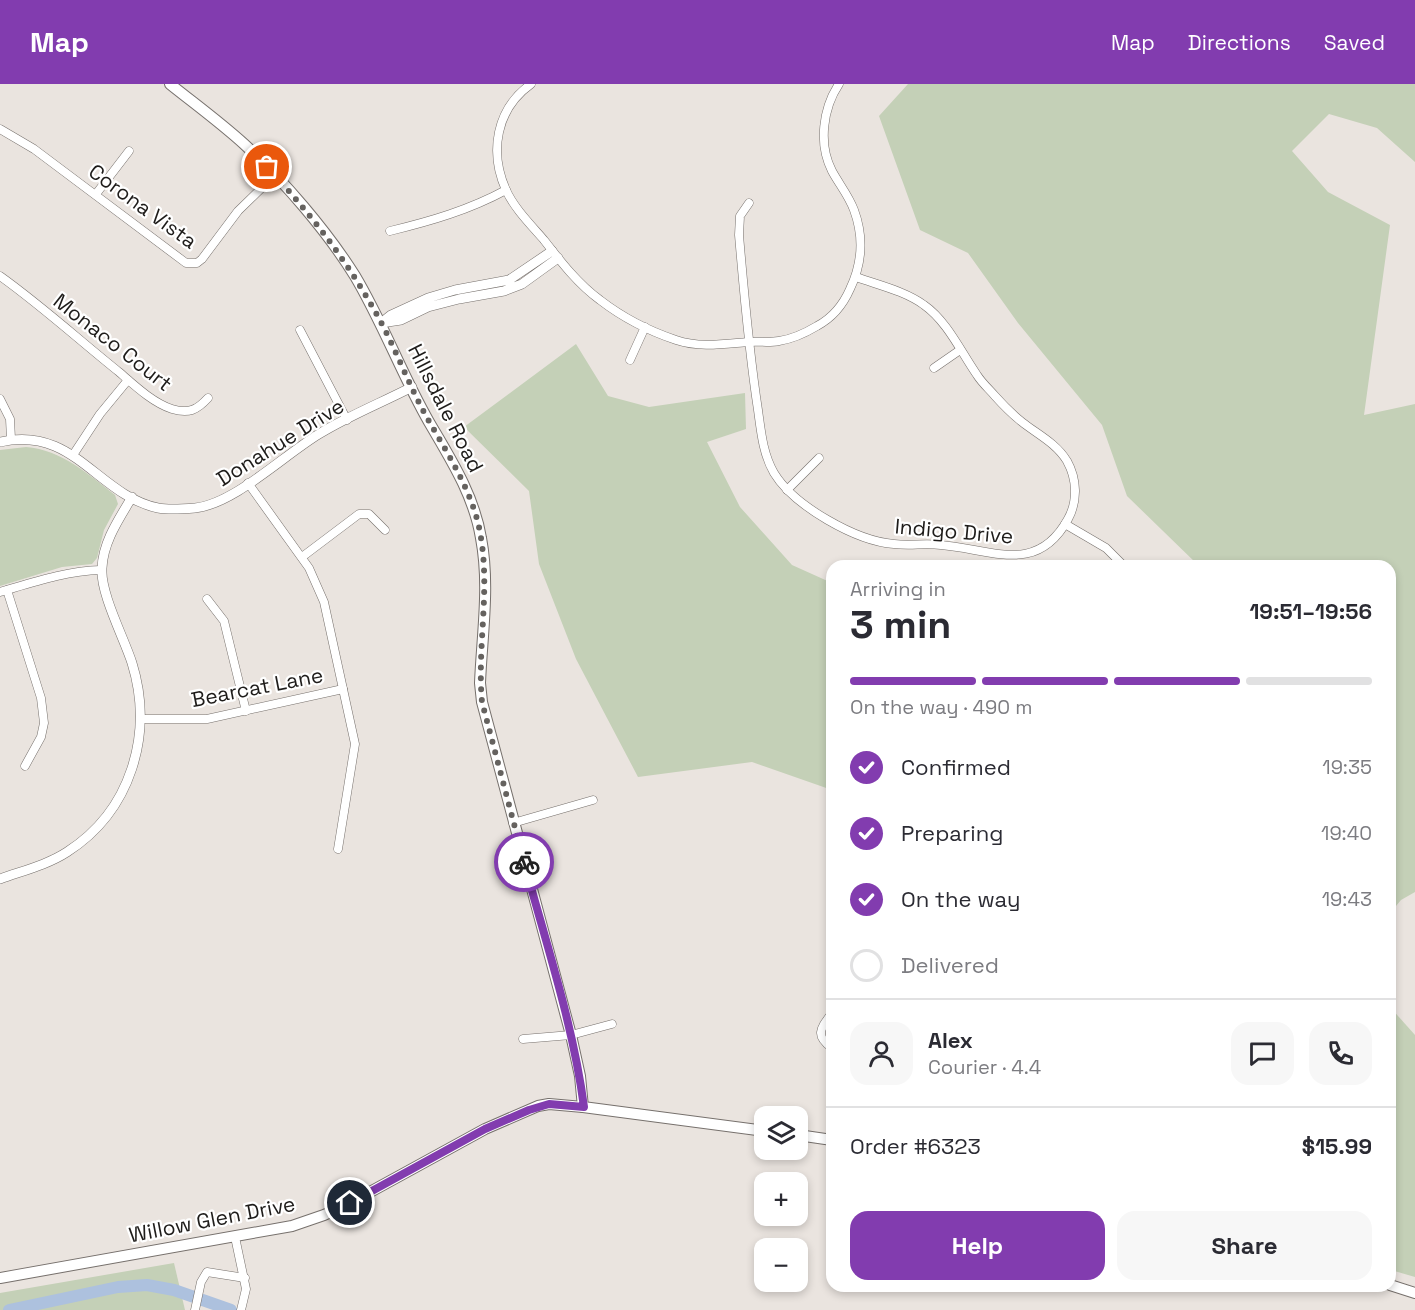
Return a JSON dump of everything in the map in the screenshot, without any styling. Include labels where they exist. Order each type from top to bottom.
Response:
[{"type":"main road","name":"Hillsdale Road","points":[[170,84],[244,144],[275,175],[314,220],[354,275],[466,489],[481,536],[485,575],[480,683],[482,702],[571,1035],[584,1107]]},
{"type":"main road","name":"Willow Glen Drive","points":[[0,1278],[284,1229],[350,1203],[485,1129],[538,1106],[549,1104],[584,1107],[754,1130]]},
{"type":"main road","points":[[808,1136],[826,1139]]},
{"type":"main road","points":[[1396,1287],[1415,1293]]},
{"type":"street","points":[[531,84],[510,105],[498,132],[497,157],[506,190],[514,204],[578,281],[599,300],[645,327],[679,341],[710,346],[780,341],[822,324],[843,303],[856,277],[860,251],[858,225],[850,200],[831,170],[824,143],[830,100],[839,84]]},
{"type":"street","name":"Corona Vista","points":[[0,129],[34,149],[186,263],[193,264],[202,259],[238,211],[275,175]]},
{"type":"street","points":[[96,194],[129,151]]},
{"type":"street","points":[[390,231],[438,219],[506,190]]},
{"type":"street","name":"Indigo Drive","points":[[749,203],[740,216],[739,235],[749,342],[766,455],[775,474],[787,490],[803,504],[852,533],[867,539],[895,544],[940,545],[1015,556],[1034,553],[1045,547],[1063,530],[1072,512],[1075,497],[1073,475],[1067,461],[1052,444],[1000,402],[978,378],[938,316],[912,298],[856,277]]},
{"type":"street","points":[[381,323],[391,315],[428,298],[455,290],[509,280],[555,254]]},
{"type":"street","name":"Monaco Court","points":[[0,276],[128,380],[165,406],[178,410],[198,409],[208,398]]},
{"type":"street","points":[[630,360],[645,327]]},
{"type":"street","points":[[300,330],[346,420]]},
{"type":"street","points":[[934,368],[960,350]]},
{"type":"street","points":[[73,455],[100,414],[128,380]]},
{"type":"street","name":"Donahue Drive","points":[[0,442],[11,439],[28,439],[46,442],[73,455],[132,497],[159,508],[196,508],[219,501],[319,434],[412,387]]},
{"type":"street","points":[[0,399],[10,419],[11,439]]},
{"type":"street","points":[[787,490],[819,458]]},
{"type":"street","points":[[248,483],[302,557],[318,584],[324,602],[355,744],[338,849]]},
{"type":"street","points":[[0,879],[56,858],[81,842],[103,821],[129,779],[138,750],[141,719],[138,683],[101,570],[111,534],[132,497]]},
{"type":"street","points":[[302,557],[359,514],[369,514],[385,530]]},
{"type":"street","points":[[1065,524],[1106,548],[1118,560]]},
{"type":"street","points":[[26,766],[41,737],[44,723],[41,698],[4,591],[57,575],[101,570]]},
{"type":"street","points":[[207,599],[224,621],[246,711]]},
{"type":"street","name":"Bearcat Lane","points":[[141,719],[207,719],[343,689]]},
{"type":"street","points":[[513,823],[593,800]]},
{"type":"street","points":[[826,1021],[822,1026],[821,1036],[826,1044]]},
{"type":"street","points":[[523,1039],[571,1035],[612,1024]]},
{"type":"street","points":[[235,1237],[246,1289],[241,1310]]},
{"type":"street","points":[[195,1310],[201,1282],[207,1272],[245,1278]]},
{"type":"green space","points":[[908,84],[1415,84],[1415,162],[1377,128],[1329,114],[1292,151],[1328,192],[1390,225],[1364,415],[1415,404],[1415,892],[1401,900],[1396,906],[1396,560],[1193,560],[1127,496],[1102,425],[1018,323],[968,253],[920,230],[879,116]]},
{"type":"green space","points":[[576,344],[608,396],[649,407],[745,393],[746,429],[707,442],[740,507],[792,565],[826,580],[826,788],[752,762],[638,777],[576,659],[539,564],[529,491],[464,427]]},
{"type":"green space","points":[[26,447],[51,453],[74,464],[115,495],[118,504],[104,530],[97,558],[92,564],[62,567],[0,586],[0,450]]},
{"type":"green space","points":[[1396,1014],[1415,1035],[1415,1277],[1396,1271]]},
{"type":"green space","points":[[174,1263],[185,1310],[0,1310],[0,1293]]},
{"type":"waterway","points":[[9,1310],[118,1287],[147,1285],[174,1290],[231,1310]]},
{"type":"way so far","points":[[267,167],[314,220],[354,275],[386,332],[429,422],[440,438],[466,489],[481,536],[485,575],[480,683],[482,702],[524,862]]},
{"type":"route","points":[[350,1203],[485,1129],[538,1106],[549,1104],[584,1107],[571,1035],[524,862]]}]
